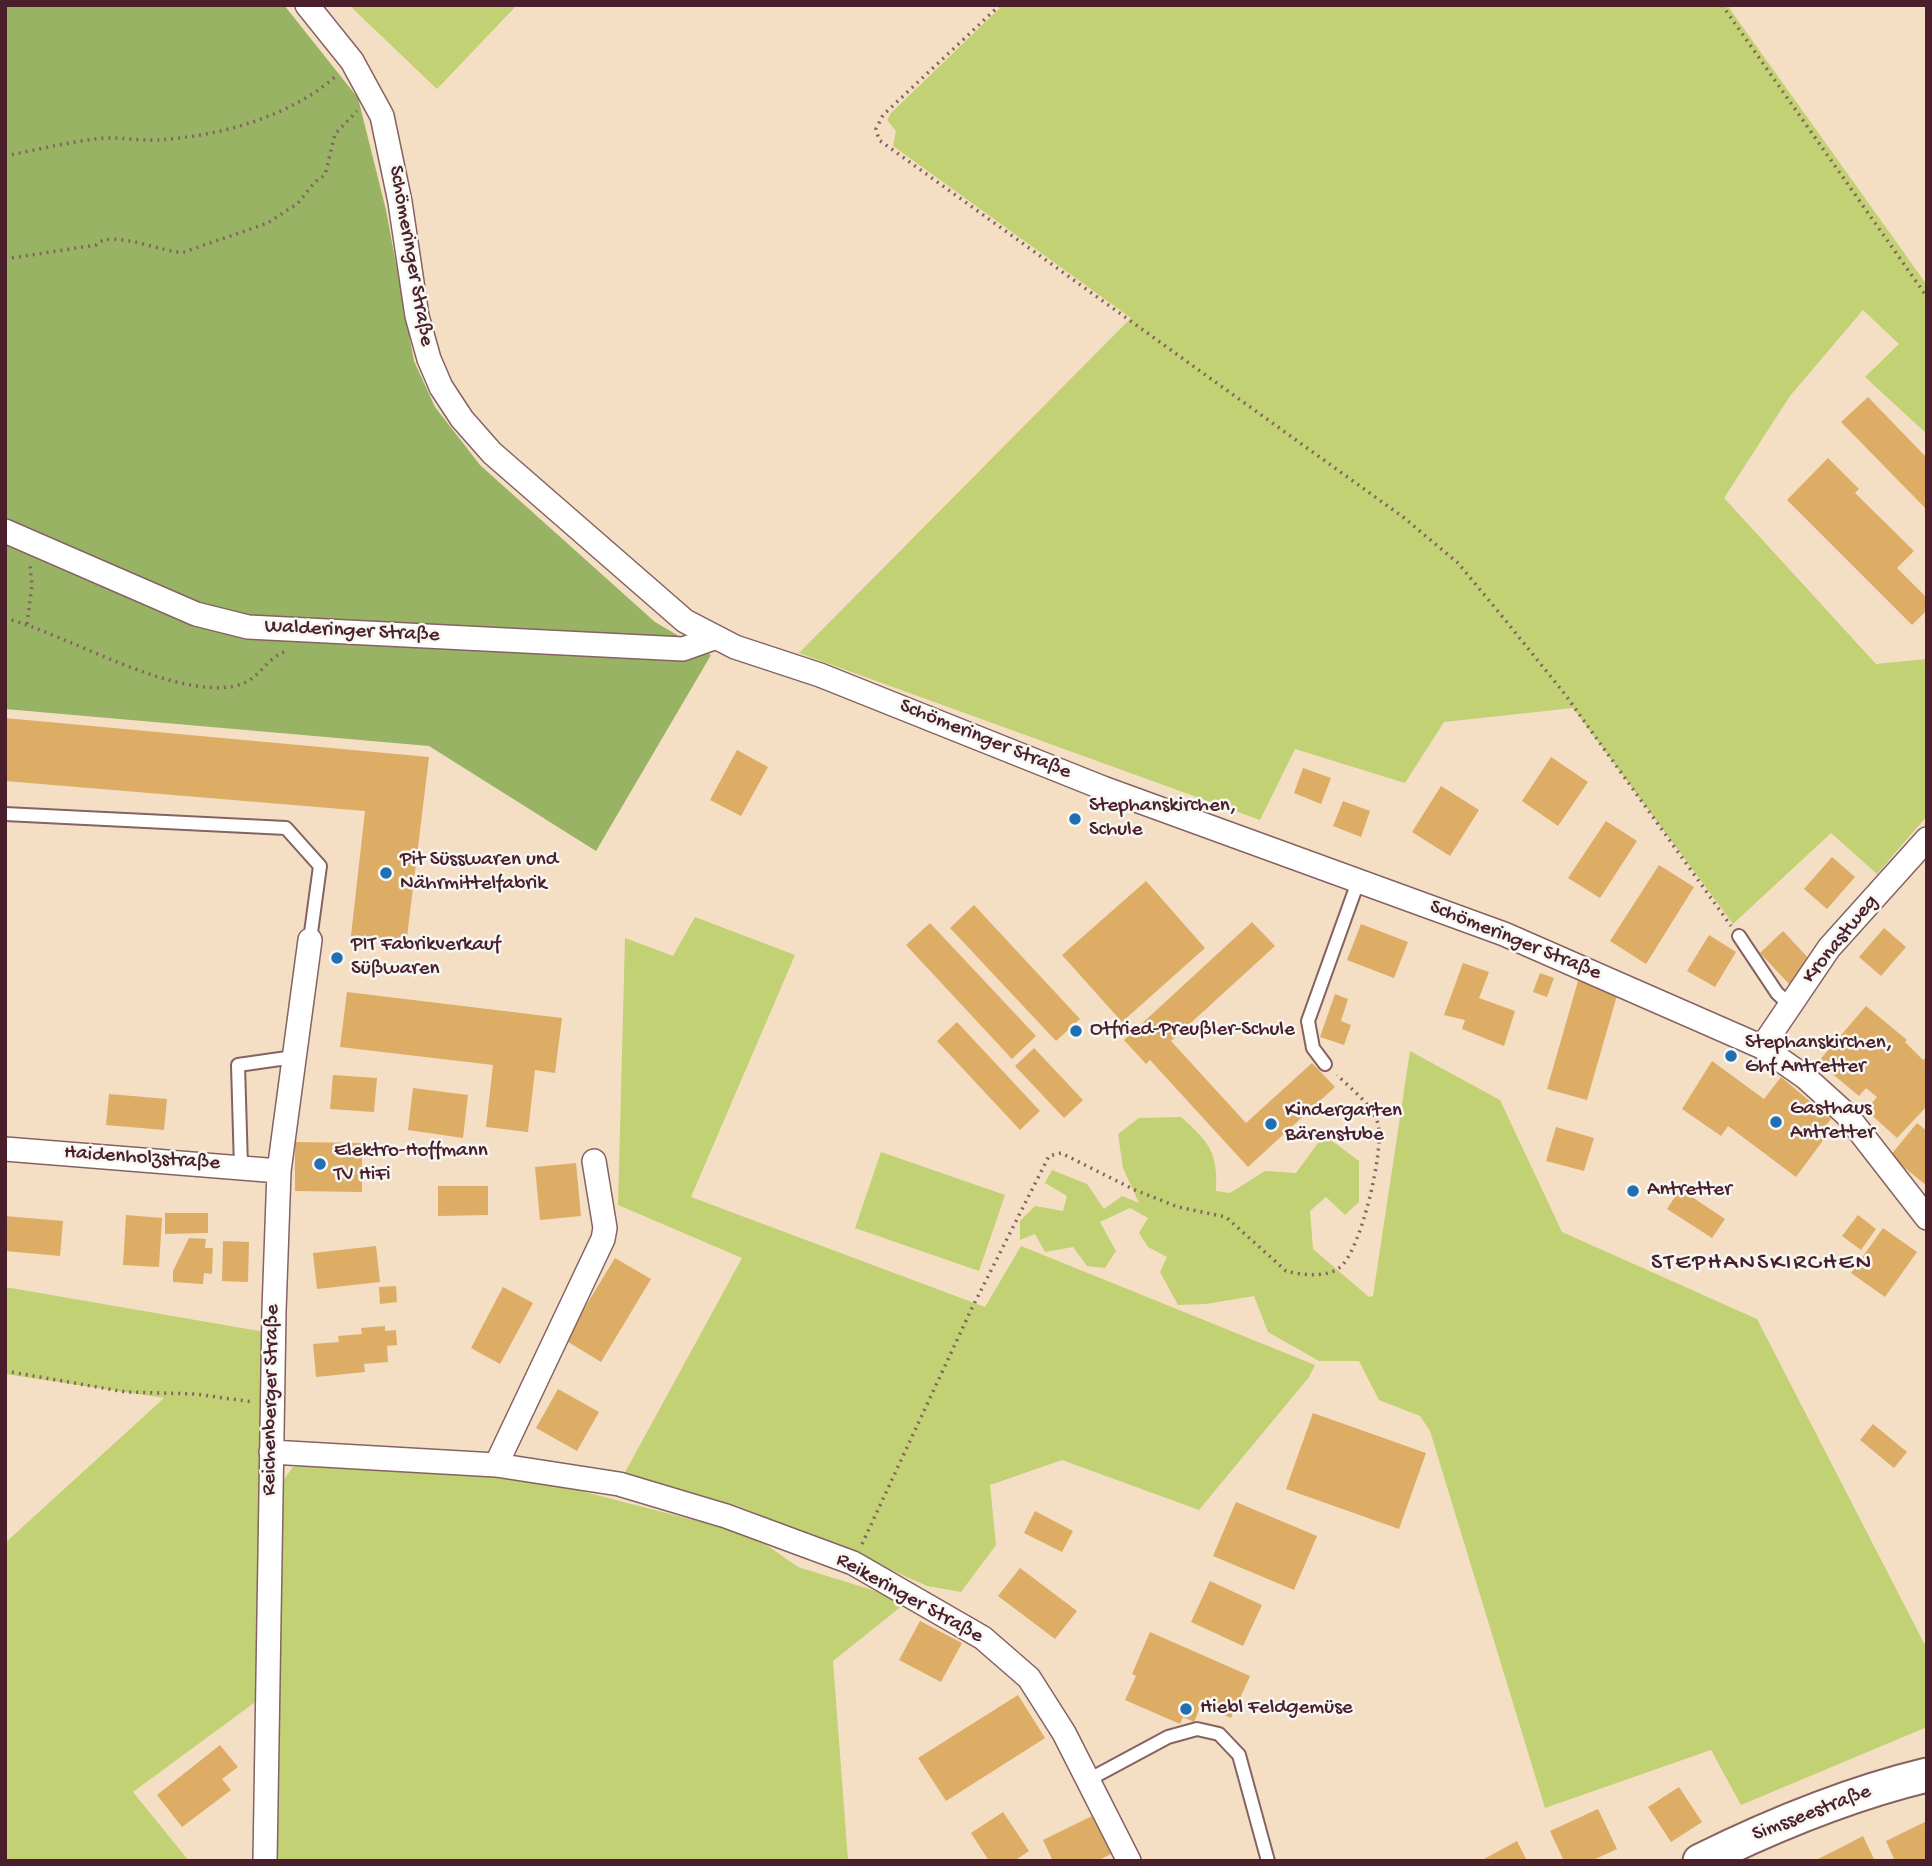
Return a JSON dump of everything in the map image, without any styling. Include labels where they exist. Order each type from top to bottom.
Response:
[{"type":"main road","name":"Simsseestraße","points":[[1700,1861],[1752,1836],[1838,1802],[1927,1775]]},
{"type":"street","name":"Schömeringer Straße","points":[[307,5],[352,61],[372,94],[390,145],[417,316],[429,359],[461,419],[492,453],[685,621],[714,638],[820,675],[1103,788],[1504,934],[1762,1046],[1805,1077],[1846,1114],[1927,1218]]},
{"type":"street","name":"Walderinger Straße","points":[[5,531],[196,614],[248,626],[316,632],[682,649],[714,638]]},
{"type":"street","name":"Kronastweg","points":[[1762,1046],[1829,947],[1927,839]]},
{"type":"street","name":"Reichenberger Straße","points":[[265,1861],[271,1452],[279,1171],[310,940]]},
{"type":"street","name":"Haidenholzstraße","points":[[5,1149],[279,1171]]},
{"type":"street","points":[[496,1465],[603,1239],[604,1228],[594,1161]]},
{"type":"street","name":"Reikeringer Straße","points":[[271,1452],[496,1465],[619,1484],[737,1520],[853,1563],[983,1638],[1029,1678],[1064,1733],[1129,1861]]},
{"type":"lane","points":[[5,814],[286,828],[320,866],[310,940]]},
{"type":"lane","points":[[1325,1063],[1313,1048],[1308,1021],[1359,879]]},
{"type":"lane","points":[[1739,936],[1777,993],[1790,1005]]},
{"type":"lane","points":[[241,1167],[238,1065],[294,1057]]},
{"type":"lane","points":[[1088,1780],[1168,1737],[1197,1729],[1219,1734],[1239,1755],[1268,1861]]},
{"type":"path","points":[[1000,5],[883,116],[876,129],[879,140],[1392,509],[1458,564],[1564,693],[1739,936]]},
{"type":"path","points":[[1722,5],[1927,297]]},
{"type":"path","points":[[5,156],[97,138],[157,140],[212,135],[272,114],[327,84],[352,61]]},
{"type":"path","points":[[5,259],[96,245],[104,241],[149,243],[176,253],[184,252],[268,223],[298,203],[315,181],[328,172],[329,148],[335,134],[356,112],[361,101],[372,94]]},
{"type":"path","points":[[27,624],[32,586],[29,542]]},
{"type":"path","points":[[5,618],[27,624],[132,669],[200,685],[232,687],[253,680],[278,654],[300,646],[316,632]]},
{"type":"path","points":[[853,1563],[971,1310],[1049,1156],[1060,1153],[1135,1190],[1178,1207],[1226,1217],[1286,1271],[1299,1274],[1329,1273],[1347,1262],[1368,1203],[1380,1133],[1371,1110],[1325,1063]]},
{"type":"path","points":[[5,1371],[126,1392],[195,1394],[272,1404]]},
{"type":"green space","points":[[5,5],[284,5],[358,98],[386,210],[414,361],[435,407],[480,465],[655,622],[711,655],[596,851],[429,746],[5,709]]},
{"type":"green space","points":[[349,5],[517,5],[437,89]]},
{"type":"green space","points":[[1003,5],[1727,5],[1927,285],[1927,434],[1865,377],[1899,344],[1863,310],[1790,396],[1724,498],[1876,664],[1927,659],[1927,816],[1877,874],[1831,833],[1733,924],[1573,708],[1444,722],[1405,783],[1295,749],[1260,820],[799,653],[1131,318],[893,146],[896,131],[887,120],[891,113]]},
{"type":"green space","points":[[695,917],[795,955],[691,1197],[985,1307],[1021,1246],[1315,1365],[1309,1377],[1199,1510],[1062,1460],[990,1485],[996,1545],[961,1592],[927,1586],[738,1506],[623,1476],[742,1258],[618,1205],[625,938],[673,956]]},
{"type":"green space","points":[[1410,1051],[1500,1100],[1562,1232],[1757,1319],[1927,1649],[1927,1727],[1741,1805],[1711,1750],[1545,1808],[1430,1431],[1420,1416],[1379,1400],[1359,1361],[1319,1361],[1268,1332],[1254,1296],[1206,1304],[1178,1305],[1160,1272],[1167,1257],[1148,1247],[1139,1233],[1148,1218],[1130,1208],[1100,1222],[1116,1251],[1105,1268],[1087,1266],[1073,1247],[1045,1252],[1035,1234],[1020,1240],[1020,1221],[1035,1206],[1063,1211],[1067,1196],[1045,1183],[1052,1170],[1087,1184],[1104,1209],[1122,1196],[1139,1203],[1123,1168],[1118,1134],[1139,1118],[1181,1117],[1210,1149],[1215,1167],[1216,1191],[1230,1193],[1265,1171],[1296,1173],[1324,1135],[1359,1161],[1359,1202],[1345,1215],[1326,1197],[1310,1211],[1313,1249],[1369,1297],[1373,1296]]},
{"type":"green space","points":[[881,1152],[1005,1195],[979,1271],[855,1228]]},
{"type":"green space","points":[[5,1287],[265,1332],[258,1700],[133,1792],[189,1861],[5,1861],[5,1543],[164,1398],[5,1374]]},
{"type":"green space","points":[[314,1463],[546,1482],[752,1535],[798,1567],[908,1601],[833,1661],[848,1861],[276,1861],[282,1482],[293,1467]]},
{"type":"building","points":[[1868,397],[1927,458],[1927,510],[1841,422]]},
{"type":"building","points":[[1828,458],[1859,489],[1855,493],[1914,551],[1897,568],[1927,598],[1927,610],[1912,625],[1787,500]]},
{"type":"building","name":"Pit Süsswaren und Nährmittelfabrik","points":[[5,718],[429,757],[406,945],[351,936],[365,811],[5,781]]},
{"type":"building","points":[[737,750],[768,767],[741,816],[710,800]]},
{"type":"building","points":[[1551,757],[1588,782],[1558,826],[1522,801]]},
{"type":"building","points":[[1303,768],[1331,778],[1321,804],[1294,793]]},
{"type":"building","points":[[1441,786],[1479,810],[1450,856],[1412,832]]},
{"type":"building","points":[[1343,801],[1370,811],[1361,837],[1333,826]]},
{"type":"building","points":[[1606,821],[1637,841],[1600,898],[1568,878]]},
{"type":"building","points":[[1832,857],[1855,877],[1827,909],[1804,889]]},
{"type":"building","points":[[1659,865],[1694,887],[1646,964],[1610,941]]},
{"type":"building","points":[[1146,881],[1205,948],[1122,1022],[1062,955]]},
{"type":"building","points":[[974,905],[1080,1019],[1056,1041],[950,928]]},
{"type":"building","points":[[1252,922],[1275,946],[1171,1041],[1246,1123],[1312,1063],[1335,1087],[1248,1167],[1150,1060],[1146,1064],[1124,1040]]},
{"type":"building","points":[[930,923],[1036,1036],[1012,1059],[906,945]]},
{"type":"building","points":[[1361,924],[1408,942],[1394,978],[1347,960]]},
{"type":"building","points":[[1884,928],[1906,947],[1881,976],[1859,957]]},
{"type":"building","points":[[1783,931],[1812,962],[1789,984],[1760,953]]},
{"type":"building","points":[[1709,935],[1736,952],[1715,987],[1687,971]]},
{"type":"building","points":[[1463,963],[1489,972],[1479,998],[1515,1011],[1504,1046],[1462,1029],[1465,1020],[1444,1015]]},
{"type":"building","points":[[1540,973],[1554,978],[1547,997],[1533,992]]},
{"type":"building","points":[[1578,981],[1618,992],[1587,1100],[1547,1089]]},
{"type":"building","points":[[347,992],[562,1018],[555,1073],[535,1070],[528,1132],[486,1127],[493,1065],[340,1047]]},
{"type":"building","points":[[1335,994],[1348,999],[1341,1021],[1351,1025],[1344,1045],[1320,1037]]},
{"type":"building","points":[[1866,1006],[1907,1040],[1905,1042],[1923,1060],[1927,1057],[1927,1106],[1897,1138],[1866,1110],[1877,1097],[1866,1088],[1859,1096],[1818,1062]]},
{"type":"building","points":[[957,1022],[1040,1111],[1020,1130],[937,1041]]},
{"type":"building","points":[[1034,1048],[1083,1100],[1064,1118],[1015,1066]]},
{"type":"building","name":"Gasthaus Antretter","points":[[1712,1061],[1764,1099],[1781,1077],[1831,1119],[1819,1135],[1824,1139],[1796,1177],[1728,1126],[1721,1136],[1682,1109]]},
{"type":"building","points":[[333,1075],[377,1078],[374,1112],[330,1109]]},
{"type":"building","points":[[413,1088],[468,1095],[463,1138],[408,1130]]},
{"type":"building","points":[[109,1094],[167,1099],[164,1130],[106,1125]]},
{"type":"building","points":[[1917,1123],[1927,1131],[1926,1185],[1890,1156]]},
{"type":"building","points":[[1556,1127],[1594,1138],[1584,1171],[1546,1161]]},
{"type":"building","points":[[295,1142],[362,1143],[362,1192],[295,1191]]},
{"type":"building","points":[[576,1163],[581,1216],[540,1220],[535,1167]]},
{"type":"building","points":[[438,1186],[488,1186],[488,1215],[438,1216]]},
{"type":"building","points":[[1680,1189],[1725,1219],[1712,1238],[1667,1209]]},
{"type":"building","points":[[165,1213],[208,1213],[208,1233],[165,1234]]},
{"type":"building","points":[[126,1215],[162,1218],[159,1267],[123,1265]]},
{"type":"building","points":[[1858,1215],[1876,1229],[1861,1250],[1842,1236]]},
{"type":"building","points":[[5,1216],[63,1221],[60,1256],[5,1251]]},
{"type":"building","points":[[1883,1228],[1917,1252],[1885,1297],[1851,1273]]},
{"type":"building","points":[[189,1238],[206,1239],[205,1248],[213,1248],[212,1274],[204,1273],[203,1284],[173,1282],[173,1271]]},
{"type":"building","points":[[223,1241],[249,1242],[248,1282],[222,1281]]},
{"type":"building","points":[[376,1246],[380,1282],[317,1289],[313,1253]]},
{"type":"building","points":[[615,1258],[651,1279],[601,1362],[565,1340]]},
{"type":"building","points":[[396,1286],[397,1302],[380,1304],[379,1287]]},
{"type":"building","points":[[503,1287],[533,1303],[500,1364],[471,1348]]},
{"type":"building","points":[[385,1326],[385,1331],[396,1330],[397,1345],[387,1346],[388,1362],[364,1364],[365,1372],[316,1377],[313,1344],[339,1342],[338,1336],[362,1334],[361,1328]]},
{"type":"building","points":[[558,1389],[599,1412],[577,1451],[536,1428]]},
{"type":"building","points":[[1313,1413],[1426,1453],[1399,1529],[1286,1489]]},
{"type":"building","points":[[1873,1424],[1907,1452],[1894,1468],[1860,1440]]},
{"type":"building","points":[[1236,1502],[1317,1536],[1294,1590],[1213,1556]]},
{"type":"building","points":[[1035,1511],[1073,1531],[1062,1552],[1024,1533]]},
{"type":"building","points":[[1020,1568],[1077,1611],[1055,1639],[998,1596]]},
{"type":"building","points":[[1210,1581],[1262,1605],[1243,1646],[1191,1622]]},
{"type":"building","points":[[920,1621],[962,1643],[941,1682],[899,1660]]},
{"type":"building","points":[[1150,1632],[1250,1676],[1231,1718],[1201,1705],[1194,1722],[1183,1717],[1180,1724],[1125,1700],[1136,1676],[1132,1674]]},
{"type":"building","points":[[1018,1695],[1045,1738],[946,1801],[918,1758]]},
{"type":"building","points":[[220,1745],[238,1767],[222,1779],[231,1790],[182,1827],[157,1795]]},
{"type":"building","points":[[1679,1787],[1702,1822],[1671,1842],[1648,1807]]},
{"type":"building","points":[[1598,1809],[1617,1849],[1591,1861],[1564,1861],[1550,1831]]},
{"type":"building","points":[[1003,1812],[1029,1851],[1014,1861],[989,1861],[971,1833]]},
{"type":"building","points":[[1092,1816],[1111,1854],[1097,1861],[1053,1861],[1043,1840]]},
{"type":"building","points":[[1927,1821],[1927,1860],[1895,1861],[1886,1841]]},
{"type":"building","points":[[1863,1836],[1875,1861],[1814,1861],[1840,1848]]},
{"type":"building","points":[[1517,1841],[1527,1861],[1485,1861],[1484,1859]]},
{"type":"place","name":"Stephanskirchen, Schule","points":[[1075,819]]},
{"type":"place","name":"Pit Süsswaren und Nährmittelfabrik","points":[[386,873]]},
{"type":"place","name":"PIT Fabrikverkauf Süßwaren","points":[[337,958]]},
{"type":"place","name":"Otfried-Preußler-Schule","points":[[1076,1031]]},
{"type":"place","name":"Stephanskirchen, Ghf Antretter","points":[[1731,1056]]},
{"type":"place","name":"Gasthaus Antretter","points":[[1776,1122]]},
{"type":"place","name":"Kindergarten Bärenstube","points":[[1271,1124]]},
{"type":"place","name":"Elektro-Hoffmann TV HiFi","points":[[320,1164]]},
{"type":"place","name":"Antretter","points":[[1633,1191]]},
{"type":"place","name":"Hiebl Feldgemüse","points":[[1186,1709]]},
{"type":"district","name":"STEPHANSKIRCHEN","points":[[1762,1264]]}]
